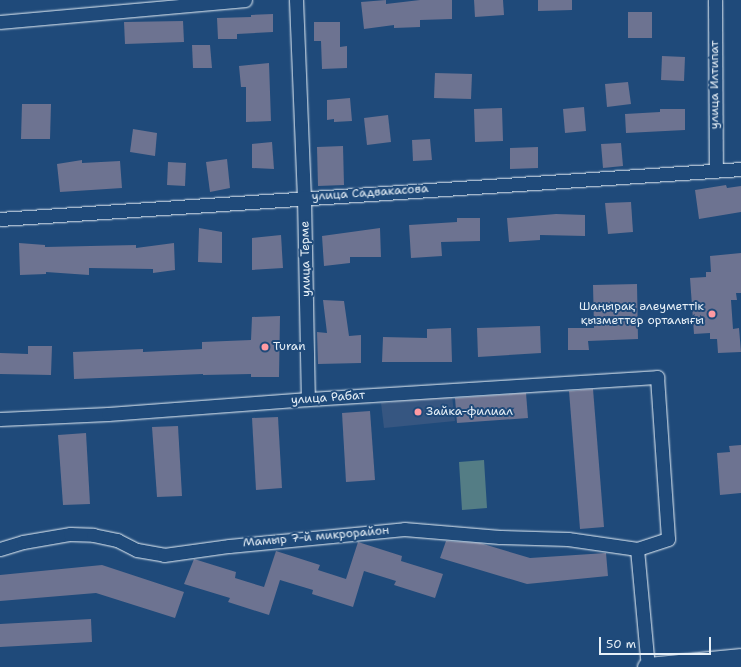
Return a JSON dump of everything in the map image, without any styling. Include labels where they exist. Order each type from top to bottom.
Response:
[{"type":"main road","points":[[648,667],[741,658]]},
{"type":"street","points":[[0,22],[245,0]]},
{"type":"street","name":"улица Терме","points":[[296,0],[304,197],[308,399]]},
{"type":"street","name":"улица Илтипат","points":[[715,0],[716,171]]},
{"type":"street","name":"улица Садвакасова","points":[[0,219],[304,197],[741,169]]},
{"type":"street","name":"улица Рабат","points":[[0,419],[108,414],[308,399],[657,377],[668,539],[638,549]]},
{"type":"street","name":"Мамыр 7-й микрорайон","points":[[0,549],[23,542],[70,534],[93,535],[117,540],[137,550],[164,555],[229,546],[404,529],[500,537],[568,539],[638,549]]},
{"type":"street","points":[[638,549],[648,667]]},
{"type":"shaded area","name":"Зайка-филиал","points":[[452,396],[455,421],[384,428],[381,403]]},
{"type":"green space","points":[[484,460],[487,508],[462,510],[459,462]]},
{"type":"building","points":[[386,0],[386,4],[420,0],[452,0],[452,19],[420,20],[420,27],[394,28],[394,25],[364,29],[361,2]]},
{"type":"building","points":[[474,0],[503,0],[504,15],[475,17]]},
{"type":"building","points":[[538,0],[572,0],[572,10],[538,11]]},
{"type":"building","points":[[628,12],[652,12],[652,38],[628,38]]},
{"type":"building","points":[[273,14],[273,32],[237,34],[237,39],[218,39],[217,18],[251,17],[251,15]]},
{"type":"building","points":[[183,21],[184,42],[125,44],[124,22]]},
{"type":"building","points":[[314,22],[340,22],[340,47],[347,46],[347,68],[322,69],[321,41],[314,41]]},
{"type":"building","points":[[192,45],[210,45],[212,68],[193,68]]},
{"type":"building","points":[[662,56],[685,57],[684,81],[661,80]]},
{"type":"building","points":[[269,63],[271,121],[246,122],[246,87],[241,87],[239,66]]},
{"type":"building","points":[[435,73],[472,74],[471,99],[434,98]]},
{"type":"building","points":[[628,82],[631,104],[607,107],[605,84]]},
{"type":"building","points":[[350,98],[352,121],[334,122],[334,119],[327,120],[327,100]]},
{"type":"building","points":[[22,104],[51,104],[50,139],[21,139]]},
{"type":"building","points":[[584,107],[586,131],[565,133],[563,109]]},
{"type":"building","points":[[502,108],[503,141],[475,142],[474,109]]},
{"type":"building","points":[[660,109],[685,109],[685,130],[626,133],[625,114],[660,112]]},
{"type":"building","points":[[388,115],[391,142],[367,145],[364,118]]},
{"type":"building","points":[[133,129],[157,133],[155,156],[130,152]]},
{"type":"building","points":[[430,139],[432,160],[413,161],[412,140]]},
{"type":"building","points":[[272,142],[274,169],[252,168],[252,144]]},
{"type":"building","points":[[621,143],[623,166],[603,168],[601,144]]},
{"type":"building","points":[[343,146],[344,185],[318,186],[317,147]]},
{"type":"building","points":[[538,147],[538,168],[510,169],[510,148]]},
{"type":"building","points":[[227,159],[230,188],[210,192],[206,162]]},
{"type":"building","points":[[82,160],[82,163],[120,161],[122,188],[60,192],[57,164]]},
{"type":"building","points":[[168,162],[186,163],[185,186],[167,185]]},
{"type":"building","points":[[726,185],[727,188],[741,186],[741,212],[699,219],[695,190]]},
{"type":"building","points":[[631,202],[633,232],[608,234],[605,203]]},
{"type":"building","points":[[556,214],[585,215],[585,236],[540,235],[540,240],[509,242],[507,218]]},
{"type":"building","points":[[457,218],[480,218],[480,241],[441,242],[442,256],[411,258],[409,225],[457,222]]},
{"type":"building","points":[[199,228],[222,232],[222,263],[198,262]]},
{"type":"building","points":[[380,228],[381,257],[350,257],[350,263],[324,266],[322,236]]},
{"type":"building","points":[[281,235],[283,268],[252,270],[252,238]]},
{"type":"building","points":[[19,243],[45,245],[45,247],[136,245],[136,248],[174,243],[175,270],[153,273],[153,269],[89,268],[89,275],[46,272],[46,274],[20,275]]},
{"type":"building","name":"Шаңырақ әлеуметтік қызметтер орталығы","points":[[741,253],[741,293],[736,293],[737,300],[731,300],[733,329],[739,328],[741,352],[718,353],[717,339],[710,339],[710,333],[694,334],[690,278],[706,277],[706,272],[711,272],[710,256]]},
{"type":"building","points":[[637,284],[638,339],[588,341],[589,350],[568,350],[568,328],[594,328],[593,285]]},
{"type":"building","points":[[323,300],[344,301],[349,336],[361,335],[361,363],[318,364],[317,332],[327,333]]},
{"type":"building","points":[[280,316],[279,377],[251,377],[251,374],[203,374],[74,379],[73,352],[143,349],[143,352],[202,349],[202,342],[251,340],[252,317]]},
{"type":"building","points":[[540,326],[541,353],[478,357],[477,328]]},
{"type":"building","points":[[451,328],[452,362],[382,362],[383,337],[427,338],[427,329]]},
{"type":"building","points":[[28,346],[52,346],[51,375],[0,374],[0,353],[28,354]]},
{"type":"building","points":[[593,389],[604,527],[580,529],[569,391]]},
{"type":"building","points":[[526,393],[528,418],[457,423],[455,398]]},
{"type":"building","points":[[370,411],[375,480],[346,482],[342,413]]},
{"type":"building","points":[[278,417],[282,488],[256,490],[252,418]]},
{"type":"building","points":[[178,426],[182,496],[157,497],[152,427]]},
{"type":"building","points":[[86,433],[90,504],[63,505],[58,435]]},
{"type":"building","points":[[741,445],[741,493],[720,495],[717,453],[730,452],[729,446]]},
{"type":"building","points":[[446,541],[480,543],[530,558],[606,553],[608,576],[527,584],[440,558]]},
{"type":"building","points":[[358,542],[402,556],[401,561],[443,574],[435,598],[394,585],[396,581],[364,571],[353,607],[312,594],[313,590],[280,580],[269,615],[228,602],[230,598],[184,584],[194,559],[236,572],[235,578],[264,587],[276,551],[320,565],[318,570],[346,579]]},
{"type":"building","points":[[102,565],[184,592],[175,618],[96,593],[0,601],[0,575]]},
{"type":"building","points":[[91,619],[92,642],[0,647],[0,624]]},
{"type":"place","name":"Шаңырақ әлеуметтік қызметтер орталығы","points":[[712,314]]},
{"type":"place","name":"Turan","points":[[265,347]]},
{"type":"place","name":"Зайка-филиал","points":[[418,412]]}]
